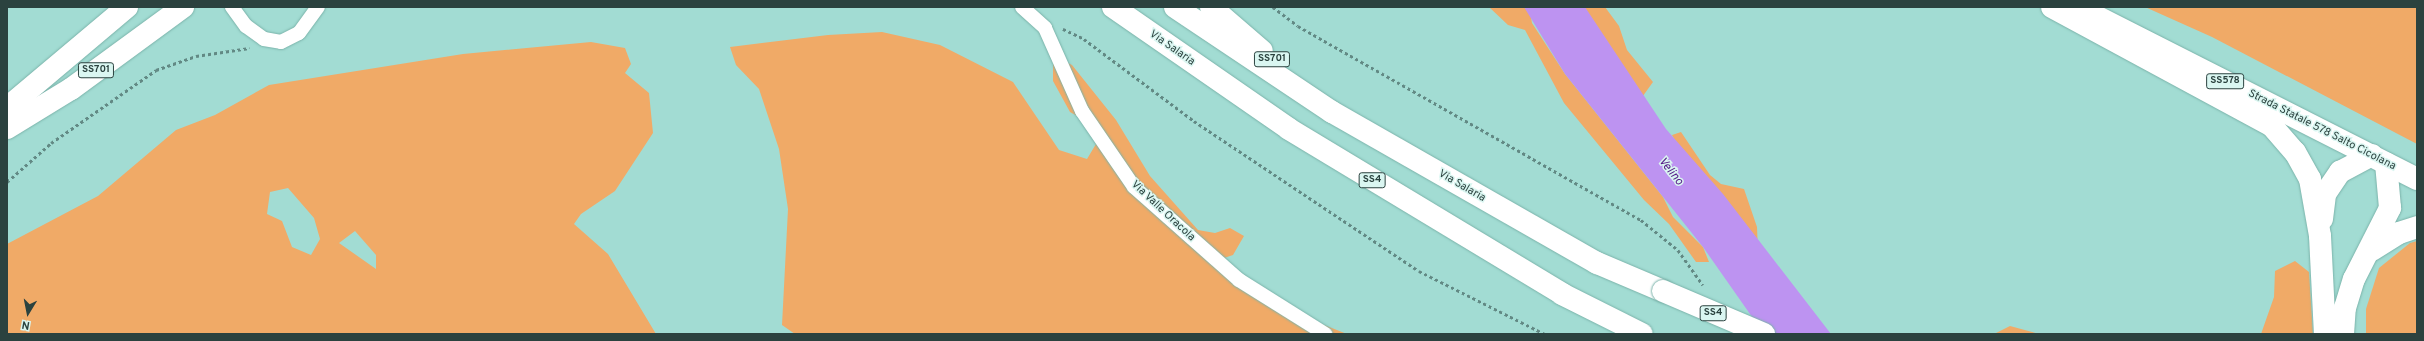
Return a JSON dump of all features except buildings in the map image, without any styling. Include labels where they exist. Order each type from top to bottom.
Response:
[{"type":"main road","name":"SS701","points":[[7,108],[127,7]]},
{"type":"main road","name":"SS701","points":[[7,127],[158,7]]},
{"type":"main road","name":"SS701","points":[[7,127],[71,89],[182,7]]},
{"type":"main road","name":"Via Salaria","points":[[1114,7],[1289,129],[1562,294],[1642,334]]},
{"type":"main road","name":"Via Salaria","points":[[1175,7],[1332,112],[1596,263],[1764,334]]},
{"type":"main road","name":"SS701","points":[[1211,7],[1332,112]]},
{"type":"main road","points":[[2052,7],[2272,126],[2295,152],[2310,180],[2320,236],[2325,334]]},
{"type":"main road","name":"Strada Statale 578 Salto Cicolana","points":[[2078,7],[2417,179]]},
{"type":"main road","points":[[2320,236],[2325,194],[2340,172],[2379,159],[2390,208],[2372,250],[2354,279],[2345,308],[2343,334]]},
{"type":"main road","points":[[2372,250],[2399,233],[2417,227]]},
{"type":"street","points":[[232,7],[246,26],[264,39],[281,42],[299,33],[318,7]]},
{"type":"street","name":"Via Valle Oracola","points":[[1022,7],[1045,28],[1082,111],[1134,187],[1239,280],[1325,334]]},
{"type":"path","points":[[1273,7],[1298,26],[1641,220],[1678,250],[1707,293]]},
{"type":"path","points":[[1045,28],[1061,27],[1084,39],[1194,122],[1419,270],[1545,334]]},
{"type":"path","points":[[7,182],[51,144],[156,70],[196,56],[255,47],[264,39]]},
{"type":"shaded area","points":[[1489,7],[1529,7],[1532,23],[1565,74],[1663,197],[1673,217],[1703,247],[1709,262],[1696,262],[1669,224],[1644,200],[1564,103],[1525,30],[1508,25]]},
{"type":"shaded area","points":[[1564,7],[1605,7],[1619,26],[1627,50],[1653,82],[1640,100]]},
{"type":"shaded area","points":[[2145,7],[2417,7],[2417,144],[2212,37]]},
{"type":"shaded area","points":[[882,32],[940,45],[1013,82],[1059,150],[1087,159],[1096,144],[1093,125],[1070,112],[1053,81],[1053,55],[1072,65],[1116,120],[1150,176],[1198,230],[1215,233],[1230,228],[1244,236],[1233,255],[1221,259],[1289,311],[1347,334],[795,334],[782,325],[788,209],[779,149],[759,89],[736,65],[730,47],[828,35]]},
{"type":"shaded area","points":[[591,42],[625,48],[631,64],[625,73],[649,93],[653,133],[615,191],[581,214],[574,224],[608,254],[656,334],[7,334],[7,244],[98,196],[176,130],[215,115],[269,85],[463,54]],"holes":[[[288,188],[314,218],[320,239],[311,255],[292,247],[282,221],[267,214],[270,192]],[[355,231],[376,255],[376,269],[339,243]]]},
{"type":"shaded area","points":[[1681,132],[1710,175],[1721,184],[1744,189],[1757,227],[1758,252],[1682,155],[1672,135]]},
{"type":"shaded area","points":[[2417,241],[2417,334],[2366,334],[2366,309],[2379,268],[2410,243]]},
{"type":"shaded area","points":[[2295,261],[2309,272],[2313,334],[2261,334],[2274,297],[2275,271]]},
{"type":"shaded area","points":[[2010,326],[2039,334],[1994,334]]},
{"type":"water","name":"Velino","points":[[1524,7],[1585,7],[1666,129],[1723,194],[1831,334],[1764,334],[1703,247],[1565,74]]}]
